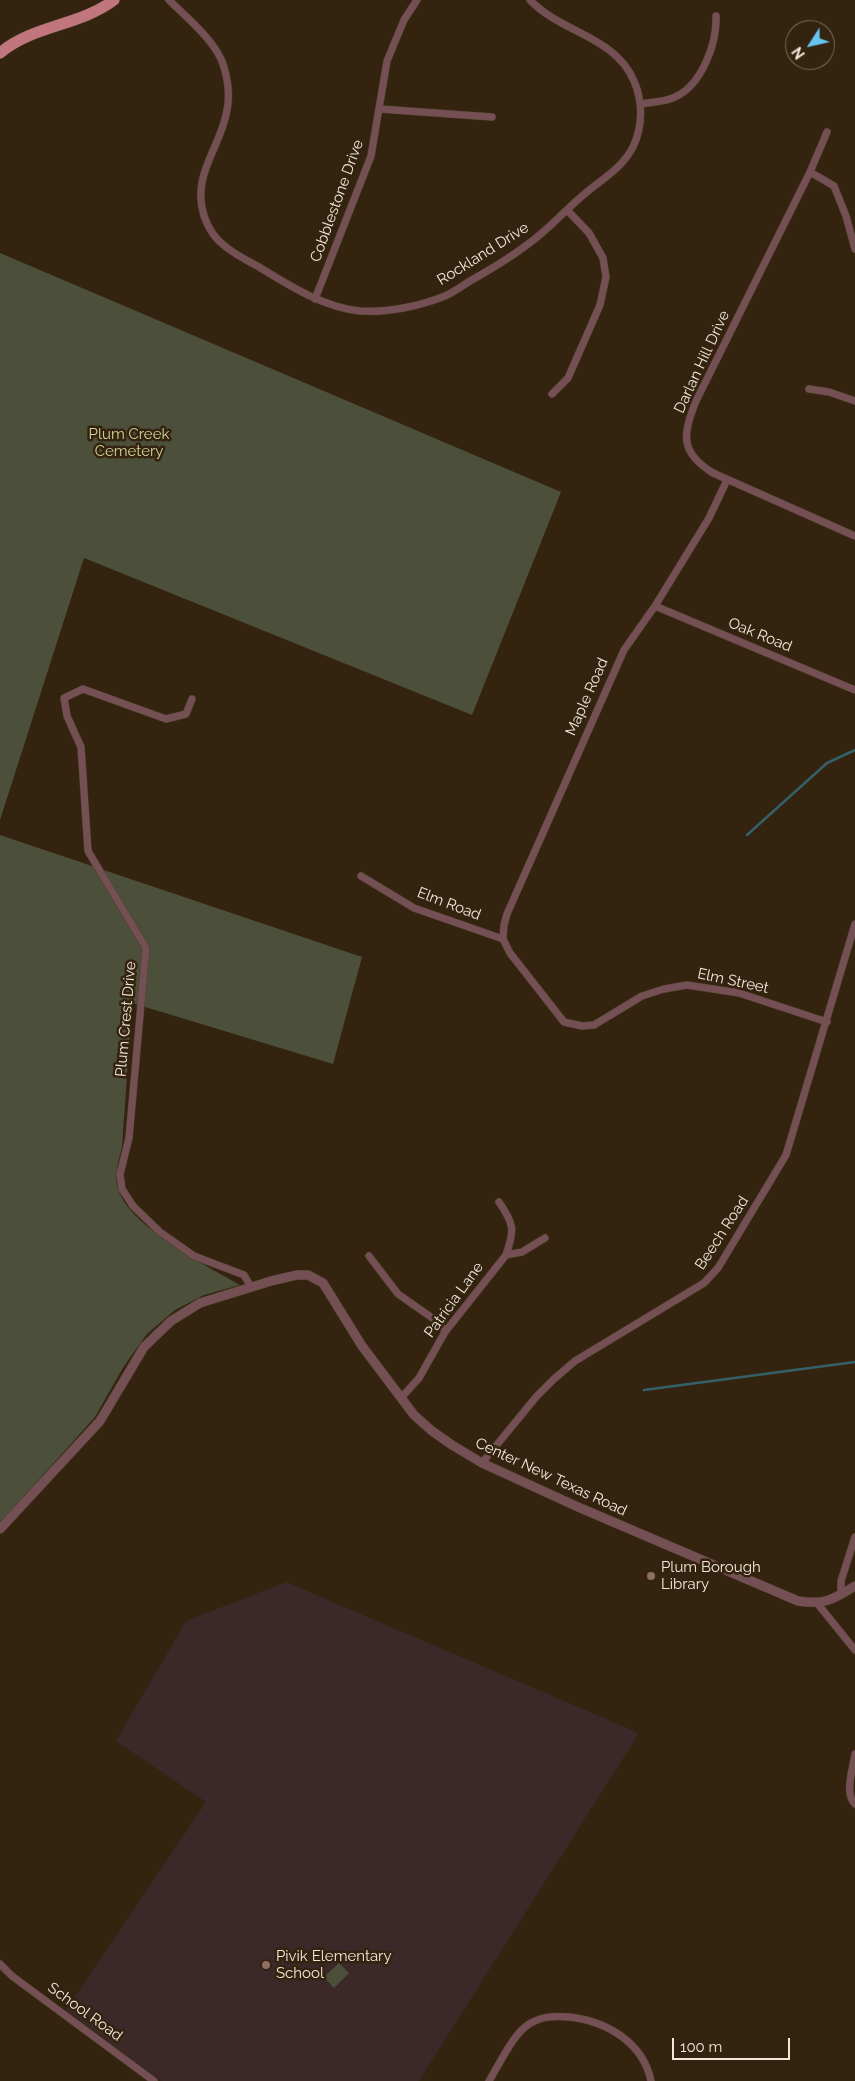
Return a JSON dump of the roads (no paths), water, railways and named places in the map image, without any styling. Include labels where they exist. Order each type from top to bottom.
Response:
[{"type":"main road","points":[[0,53],[12,43],[32,34],[82,18],[102,9],[114,0]]},
{"type":"street","name":"Rockland Drive","points":[[170,0],[199,29],[218,54],[224,65],[227,80],[229,95],[227,112],[200,187],[201,202],[206,221],[217,240],[292,288],[315,299],[359,311],[384,310],[414,305],[446,296],[494,267],[533,240],[583,195],[616,170],[632,149],[639,130],[641,104],[634,80],[626,65],[609,48],[548,14],[530,0]]},
{"type":"street","name":"Cobblestone Drive","points":[[315,299],[371,156],[387,61],[404,20],[417,0]]},
{"type":"street","points":[[641,104],[676,97],[691,85],[704,63],[714,37],[716,16]]},
{"type":"street","points":[[380,109],[492,117]]},
{"type":"street","name":"Darlan Hill Drive","points":[[827,132],[810,172],[700,393],[686,426],[687,445],[693,457],[700,465],[727,480],[855,536]]},
{"type":"street","points":[[810,172],[834,186],[846,216],[855,249]]},
{"type":"street","points":[[552,394],[568,378],[600,305],[606,277],[603,258],[590,232],[567,210]]},
{"type":"street","points":[[809,390],[829,392],[855,401]]},
{"type":"street","name":"Maple Road","points":[[503,939],[507,914],[611,676],[624,650],[655,606],[709,518],[727,480]]},
{"type":"street","name":"Oak Road","points":[[655,606],[855,690]]},
{"type":"street","name":"Plum Crest Drive","points":[[192,699],[186,714],[166,719],[83,689],[64,698],[67,716],[81,747],[88,851],[146,948],[129,1138],[120,1174],[122,1189],[133,1206],[160,1232],[194,1256],[244,1275],[251,1287]]},
{"type":"street","name":"Elm Road","points":[[361,876],[414,908],[503,939]]},
{"type":"street","name":"Beech Road","points":[[482,1463],[536,1398],[575,1361],[622,1335],[710,1278],[752,1214],[786,1155],[855,924]]},
{"type":"street","name":"Elm Street","points":[[503,939],[510,953],[564,1022],[582,1026],[594,1025],[642,996],[664,989],[687,985],[739,994],[827,1022]]},
{"type":"street","points":[[499,1202],[510,1218],[513,1228],[506,1255],[522,1252],[545,1238]]},
{"type":"street","name":"Patricia Lane","points":[[401,1398],[419,1378],[445,1332],[506,1255]]},
{"type":"street","points":[[369,1256],[398,1294],[438,1322],[445,1332]]},
{"type":"street","name":"Center New Texas Road","points":[[0,1529],[100,1420],[144,1347],[171,1321],[200,1303],[251,1287],[308,1275],[323,1283],[362,1346],[414,1415],[432,1431],[482,1463],[798,1601],[817,1603],[841,1595],[855,1586]]},
{"type":"street","points":[[841,1595],[841,1581],[855,1537]]},
{"type":"street","points":[[817,1603],[855,1650]]},
{"type":"street","points":[[853,1803],[850,1790],[855,1754]]},
{"type":"street","name":"School Road","points":[[0,1964],[12,1976],[154,2081]]},
{"type":"street","points":[[490,2081],[517,2036],[528,2024],[547,2015],[577,2018],[600,2024],[618,2032],[640,2055],[649,2070],[651,2081]]},
{"type":"waterway","points":[[747,835],[827,763],[855,750]]},
{"type":"waterway","points":[[644,1390],[855,1362]]},
{"type":"place","name":"Plum Borough Library","points":[[651,1576]]},
{"type":"place","name":"Pivik Elementary School","points":[[266,1965]]},
{"type":"park label","name":"Plum Creek Cemetery","points":[[129,442]]}]
